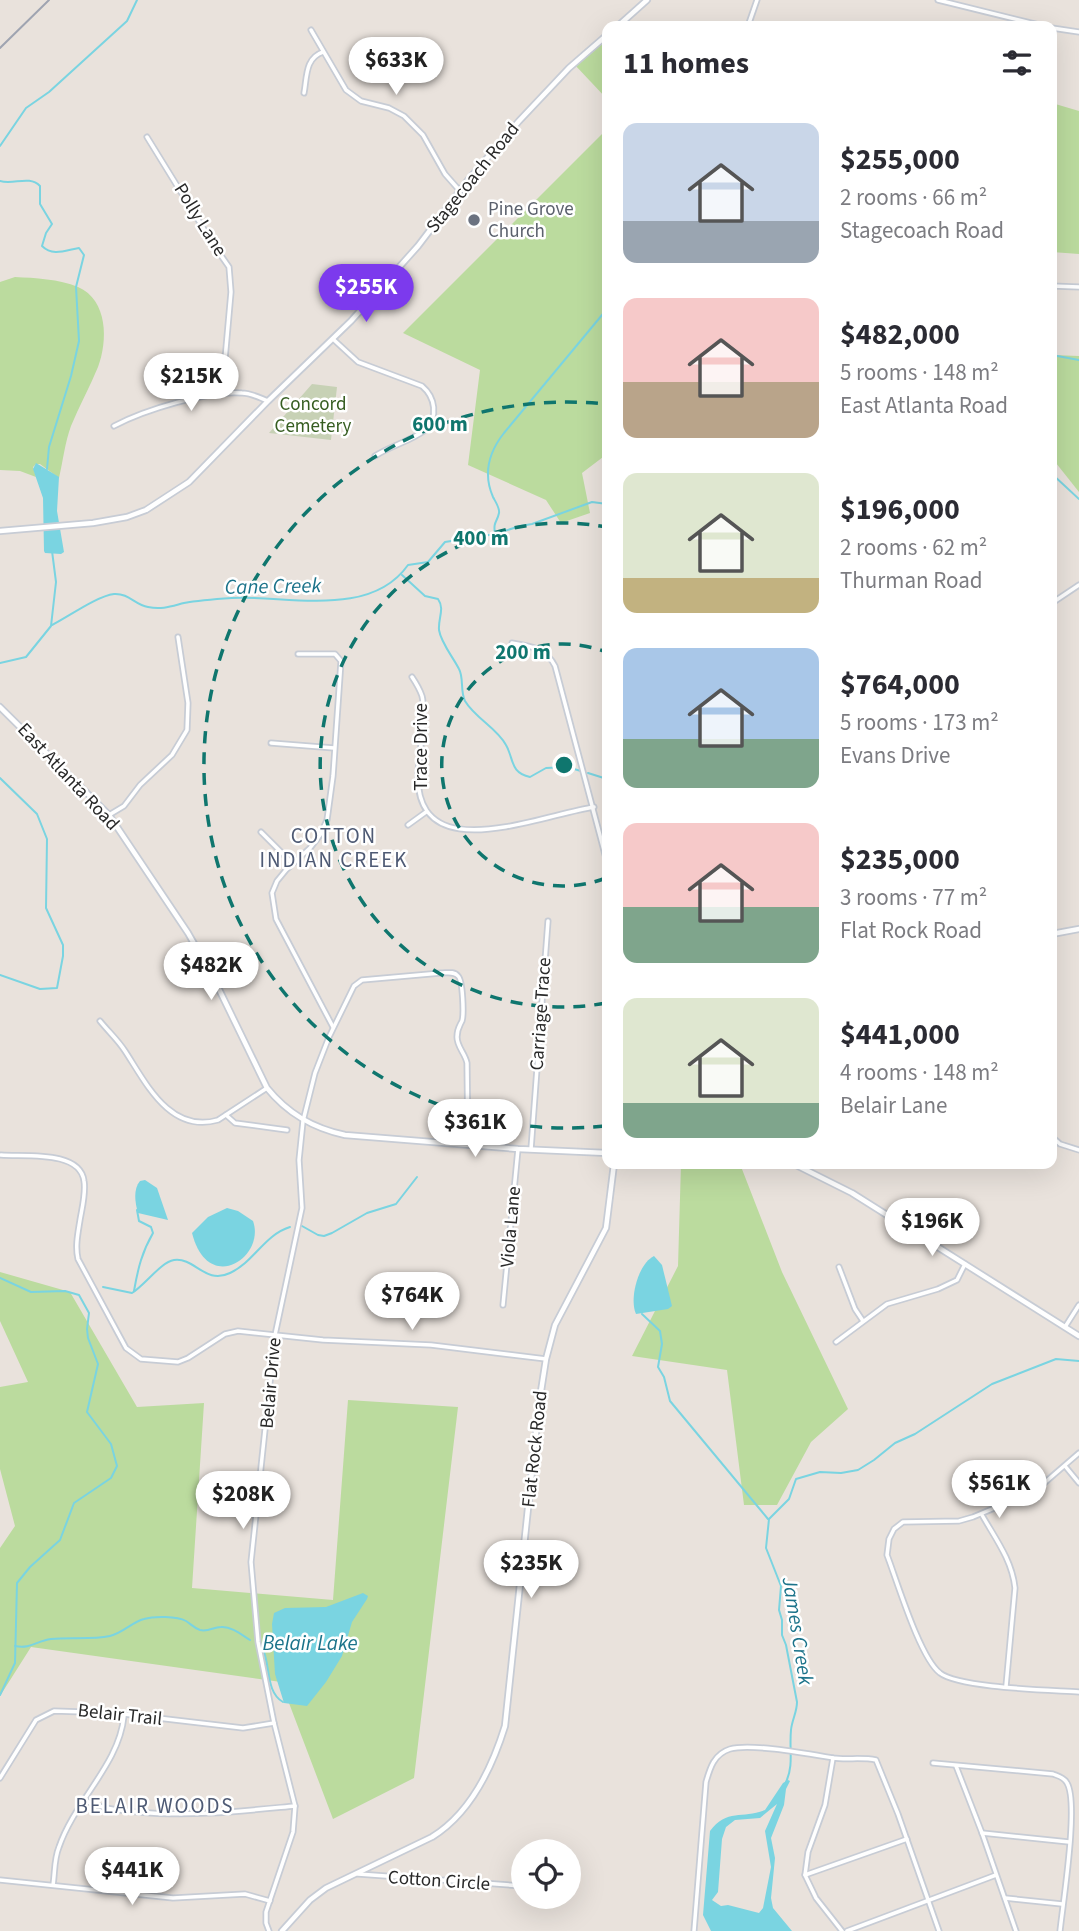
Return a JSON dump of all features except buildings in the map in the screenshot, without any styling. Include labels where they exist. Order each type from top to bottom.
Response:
[{"type":"street","points":[[624,21],[647,0]]},
{"type":"street","points":[[750,21],[757,0]]},
{"type":"street","points":[[938,0],[1023,21]]},
{"type":"street","points":[[1057,29],[1079,32]]},
{"type":"street","points":[[311,30],[340,82],[352,96],[404,116],[422,135],[445,174],[460,191]]},
{"type":"street","name":"Stagecoach Road","points":[[0,531],[127,517],[166,499],[189,482],[333,339],[418,246],[494,149],[549,88],[602,40]]},
{"type":"street","points":[[304,93],[308,66],[312,58],[323,52]]},
{"type":"street","name":"Polly Lane","points":[[148,136],[229,267],[231,292],[222,393]]},
{"type":"street","points":[[1057,286],[1079,287]]},
{"type":"street","points":[[333,339],[358,362],[422,386],[428,390],[434,403],[433,416],[424,430],[375,456]]},
{"type":"street","points":[[114,426],[140,414],[222,393],[240,393],[268,401]]},
{"type":"street","points":[[1057,600],[1079,585]]},
{"type":"street","points":[[107,816],[124,806],[140,785],[172,755],[187,730],[188,703],[178,637]]},
{"type":"street","points":[[512,643],[533,646],[550,656],[602,841]]},
{"type":"street","points":[[298,654],[335,654],[341,661],[333,776],[327,820],[310,848],[292,863],[274,887],[272,906],[280,929],[333,1027]]},
{"type":"street","name":"Trace Drive","points":[[412,677],[423,698],[418,789],[426,812],[440,822],[478,831],[510,828],[594,807]]},
{"type":"street","name":"East Atlanta Road","points":[[0,707],[107,816],[188,933],[240,1028],[267,1088],[276,1100],[303,1121],[319,1129],[345,1135],[602,1153]]},
{"type":"street","points":[[271,743],[334,748]]},
{"type":"street","points":[[408,825],[426,812]]},
{"type":"street","points":[[261,832],[292,863]]},
{"type":"street","name":"Carriage Trace","points":[[531,1149],[548,921]]},
{"type":"street","points":[[1057,933],[1079,929]]},
{"type":"street","name":"Belair Drive","points":[[269,1931],[265,1923],[266,1912],[293,1832],[295,1807],[274,1723],[258,1642],[251,1562],[275,1335],[302,1208],[299,1160],[303,1121],[315,1073],[333,1027],[354,986],[362,980],[441,973],[458,976],[461,982],[463,1016],[457,1043],[465,1053],[467,1063],[468,1145]]},
{"type":"street","points":[[100,1021],[124,1049],[154,1096],[176,1115],[213,1121],[267,1088]]},
{"type":"street","points":[[226,1115],[235,1124],[287,1130]]},
{"type":"street","points":[[1057,1141],[1079,1150]]},
{"type":"street","name":"Viola Lane","points":[[503,1305],[518,1149]]},
{"type":"street","points":[[1,1155],[60,1159],[79,1168],[85,1188],[77,1256],[126,1348],[141,1359],[178,1362],[188,1359],[229,1333],[238,1331],[431,1345],[545,1359]]},
{"type":"street","name":"Flat Rock Road","points":[[282,1931],[318,1894],[432,1838],[448,1826],[472,1798],[502,1734],[545,1359],[555,1325],[606,1228],[613,1169]]},
{"type":"street","points":[[804,1169],[852,1193],[1079,1336]]},
{"type":"street","points":[[836,1342],[887,1304],[938,1289],[957,1280],[965,1264]]},
{"type":"street","points":[[839,1267],[855,1310],[863,1321]]},
{"type":"street","points":[[1065,1327],[1079,1305]]},
{"type":"street","points":[[1079,1453],[1035,1491],[982,1514],[959,1521],[903,1522],[894,1529],[889,1539],[887,1555],[926,1655],[940,1674],[962,1683],[1079,1692]]},
{"type":"street","points":[[1065,1465],[1079,1483]]},
{"type":"street","points":[[982,1514],[1014,1575],[1006,1686]]},
{"type":"street","name":"Belair Trail","points":[[0,1778],[36,1720],[46,1713],[65,1710],[243,1728],[274,1723]]},
{"type":"street","points":[[53,1885],[59,1845],[119,1744],[124,1716]]},
{"type":"street","points":[[694,1931],[703,1802],[711,1765],[718,1755],[731,1749],[746,1748],[876,1760],[939,1931]]},
{"type":"street","points":[[833,1758],[825,1805],[807,1852],[805,1875],[817,1898],[845,1931],[996,1875]]},
{"type":"street","points":[[933,1762],[1033,1772],[1063,1778],[1067,1783],[1071,1794],[1069,1842],[1060,1931]]},
{"type":"street","points":[[956,1766],[1016,1931]]},
{"type":"street","points":[[84,1800],[95,1806],[111,1809],[176,1815],[295,1807]]},
{"type":"street","points":[[982,1833],[1069,1842]]},
{"type":"street","points":[[805,1875],[907,1839]]},
{"type":"street","name":"Cotton Circle","points":[[356,1873],[364,1876],[511,1885]]},
{"type":"street","points":[[0,1880],[173,1898],[245,1894],[270,1901]]},
{"type":"street","points":[[1005,1898],[1063,1904]]},
{"type":"green space","points":[[602,39],[602,94],[574,64]]},
{"type":"green space","points":[[1057,104],[1079,111],[1079,254],[1057,252]]},
{"type":"green space","points":[[602,134],[602,458],[582,473],[590,513],[561,523],[546,500],[468,465],[480,370],[403,333]]},
{"type":"green space","points":[[15,277],[39,278],[78,287],[95,301],[103,322],[101,357],[71,426],[59,478],[40,464],[33,467],[36,477],[20,471],[0,470],[0,282]]},
{"type":"green space","points":[[1057,355],[1079,356],[1079,492],[1057,464]]},
{"type":"green space","name":"Concord Cemetery","points":[[312,384],[337,387],[331,440],[269,433]]},
{"type":"green space","points":[[681,1169],[742,1169],[782,1272],[848,1409],[811,1442],[777,1505],[744,1505],[727,1370],[632,1356],[678,1266]]},
{"type":"green space","points":[[0,1272],[70,1292],[137,1407],[204,1403],[192,1588],[333,1600],[348,1400],[458,1407],[414,1778],[333,1819],[281,1682],[31,1647],[0,1696],[0,1548],[15,1526],[0,1469],[0,1387],[28,1382],[0,1321]]},
{"type":"water","points":[[36,463],[59,477],[57,511],[64,552],[61,554],[44,551],[43,498],[33,469]]},
{"type":"water","points":[[145,1180],[157,1188],[168,1220],[138,1213],[136,1188],[140,1181]]},
{"type":"water","points":[[227,1208],[238,1211],[253,1221],[255,1234],[244,1257],[233,1264],[222,1266],[210,1263],[200,1252],[192,1233],[208,1217]]},
{"type":"water","points":[[654,1256],[662,1265],[672,1306],[636,1314],[636,1282],[643,1266]]},
{"type":"water","name":"Belair Lake","points":[[363,1593],[368,1596],[367,1599],[352,1622],[342,1656],[326,1682],[307,1706],[284,1703],[275,1674],[272,1624],[274,1613],[285,1608],[326,1607]]},
{"type":"water","points":[[790,1781],[771,1838],[775,1858],[771,1898],[773,1908],[792,1931],[711,1931],[703,1915],[710,1831],[723,1819],[765,1810],[783,1783]],"holes":[[[777,1804],[765,1831],[771,1867],[763,1908],[759,1913],[728,1905],[721,1906],[712,1900],[718,1892],[722,1839],[726,1827],[735,1820],[760,1818]]]},
{"type":"waterway","points":[[0,146],[26,108],[49,92],[127,21],[137,0]]},
{"type":"waterway","points":[[0,181],[31,181],[40,186],[40,204],[52,224],[42,246],[55,252],[79,248],[84,255],[76,287],[79,341],[49,447],[47,469]]},
{"type":"waterway","points":[[495,534],[499,511],[488,480],[491,456],[504,433],[602,315]]},
{"type":"waterway","name":"Cane Creek","points":[[1057,356],[1079,360]]},
{"type":"waterway","points":[[1057,479],[1079,499]]},
{"type":"waterway","name":"Cane Creek","points":[[52,625],[91,603],[114,594],[124,595],[143,606],[158,608],[232,598],[326,601],[350,598],[372,593],[392,582],[408,565],[428,562],[445,542],[495,534],[592,502],[602,503]]},
{"type":"waterway","name":"Cane Creek","points":[[0,663],[26,657],[51,626],[56,582],[52,551]]},
{"type":"waterway","points":[[402,575],[425,596],[438,599],[441,606],[440,635],[457,664],[465,701],[502,739],[516,769],[530,777],[546,768],[567,767],[581,771]]},
{"type":"waterway","points":[[588,773],[602,777]]},
{"type":"waterway","points":[[0,778],[37,814],[47,839],[46,908],[63,945],[57,988],[40,989],[0,975]]},
{"type":"waterway","points":[[302,1226],[318,1235],[332,1233],[367,1213],[396,1204],[417,1177]]},
{"type":"waterway","points":[[134,1291],[141,1260],[153,1233],[151,1227],[139,1221],[137,1210]]},
{"type":"waterway","points":[[103,1287],[132,1293],[164,1265],[174,1260],[188,1262],[214,1276],[221,1276],[238,1268],[273,1236],[290,1227]]},
{"type":"waterway","points":[[0,1278],[31,1292],[65,1291],[79,1295],[89,1313],[88,1338],[98,1364],[87,1412],[111,1444],[117,1466],[111,1478],[74,1503],[60,1540],[30,1567],[17,1583],[15,1663],[0,1695]]},
{"type":"waterway","points":[[642,1314],[660,1331],[662,1344],[658,1367],[664,1377],[670,1401],[768,1519]]},
{"type":"waterway","name":"James Creek","points":[[786,1782],[791,1763],[791,1730],[797,1702],[782,1635],[779,1610],[781,1586],[766,1548],[769,1519],[789,1499],[796,1479],[820,1472],[841,1473],[858,1470],[895,1443],[915,1434],[992,1384],[1056,1359],[1079,1361]]},
{"type":"waterway","points":[[15,1646],[51,1639],[110,1636],[140,1620],[159,1617],[182,1619],[200,1630],[229,1628],[250,1640]]},
{"type":"waterway","points":[[262,1647],[273,1692],[283,1702]]},
{"type":"railway","points":[[0,48],[49,0]]},
{"type":"place","name":"Pine Grove Church","points":[[474,220]]},
{"type":"district","name":"COTTON INDIAN CREEK","points":[[334,848]]},
{"type":"district","name":"BELAIR WOODS","points":[[155,1806]]}]
